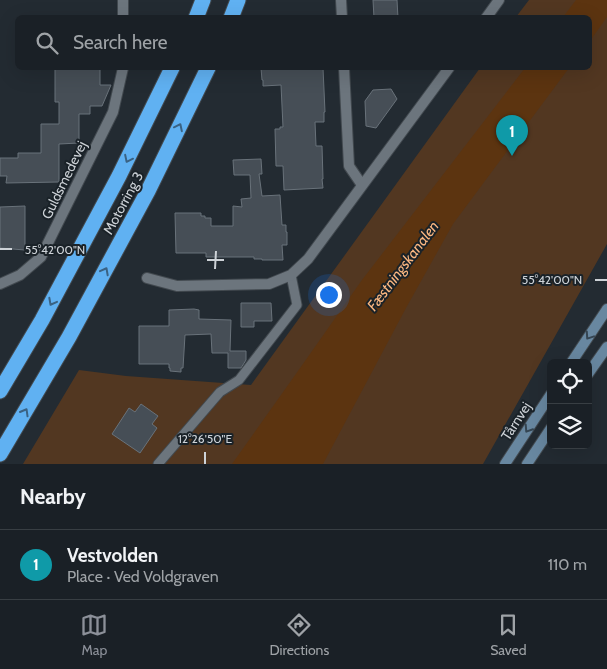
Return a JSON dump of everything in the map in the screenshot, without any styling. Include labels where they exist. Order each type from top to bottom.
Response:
[{"type":"highway","points":[[197,15],[203,0]]},
{"type":"highway","points":[[232,15],[238,0]]},
{"type":"highway","name":"Motorring 3","points":[[0,391],[42,320],[114,185],[171,70]]},
{"type":"highway","name":"Motorring 3","points":[[0,454],[69,337],[148,191],[207,70]]},
{"type":"street","points":[[123,0],[123,15]]},
{"type":"street","points":[[341,0],[342,15]]},
{"type":"street","points":[[488,15],[499,0]]},
{"type":"street","name":"Guldsmedevej","points":[[0,284],[20,275],[41,257],[113,112],[123,70]]},
{"type":"street","points":[[344,70],[349,166],[362,185]]},
{"type":"street","points":[[147,278],[177,286],[270,284],[291,275],[308,259],[448,70]]},
{"type":"street","points":[[574,359],[607,309]]},
{"type":"street","points":[[592,368],[607,347]]},
{"type":"street","name":"Tårnvej","points":[[505,464],[547,400]]},
{"type":"street","points":[[527,464],[547,434]]},
{"type":"lane","points":[[158,464],[220,392],[239,380],[297,305],[291,275]]},
{"type":"shaded area","points":[[529,0],[607,0],[607,244],[483,464],[23,464],[79,370],[126,376],[251,385],[479,70],[592,70],[592,15],[518,15]]},
{"type":"water","points":[[576,0],[607,0],[607,17],[592,38],[592,15],[565,15]]},
{"type":"water","name":"Fæstningskanalen","points":[[523,70],[568,70],[453,224],[323,464],[232,464],[362,280]]},
{"type":"building","points":[[373,0],[397,0],[398,15],[374,15]]},
{"type":"building","points":[[55,70],[100,70],[100,85],[111,85],[102,106],[90,106],[90,114],[79,114],[79,143],[59,144],[59,182],[6,183],[7,176],[0,176],[0,158],[18,158],[18,153],[41,153],[41,124],[59,124],[59,102],[55,102]]},
{"type":"building","points":[[261,70],[323,70],[324,122],[315,122],[316,146],[322,146],[323,188],[284,190],[283,166],[276,166],[275,129],[283,127],[281,85],[263,86]]},
{"type":"building","points":[[391,89],[397,99],[376,128],[366,126],[365,101],[373,90]]},
{"type":"building","points":[[261,159],[262,174],[259,174],[262,196],[280,195],[282,225],[286,225],[287,232],[287,245],[282,245],[283,260],[262,260],[254,259],[254,257],[206,257],[206,253],[176,253],[175,213],[201,213],[201,216],[205,216],[205,218],[211,218],[211,226],[233,226],[233,206],[242,207],[241,199],[251,198],[250,175],[234,175],[233,160]]},
{"type":"building","points":[[25,206],[25,250],[0,248],[0,207]]},
{"type":"building","points":[[241,303],[271,303],[272,321],[254,321],[254,327],[241,327]]},
{"type":"building","points":[[169,310],[199,310],[199,319],[231,320],[230,351],[246,351],[246,360],[241,368],[228,368],[228,353],[212,353],[211,334],[185,335],[183,368],[181,368],[181,372],[170,371],[169,364],[139,364],[139,326],[169,326]]},
{"type":"building","points":[[141,404],[158,416],[152,424],[157,428],[140,453],[112,434],[129,408],[135,412]]},
{"type":"place","name":"Vestvolden","points":[[512,156]]}]
